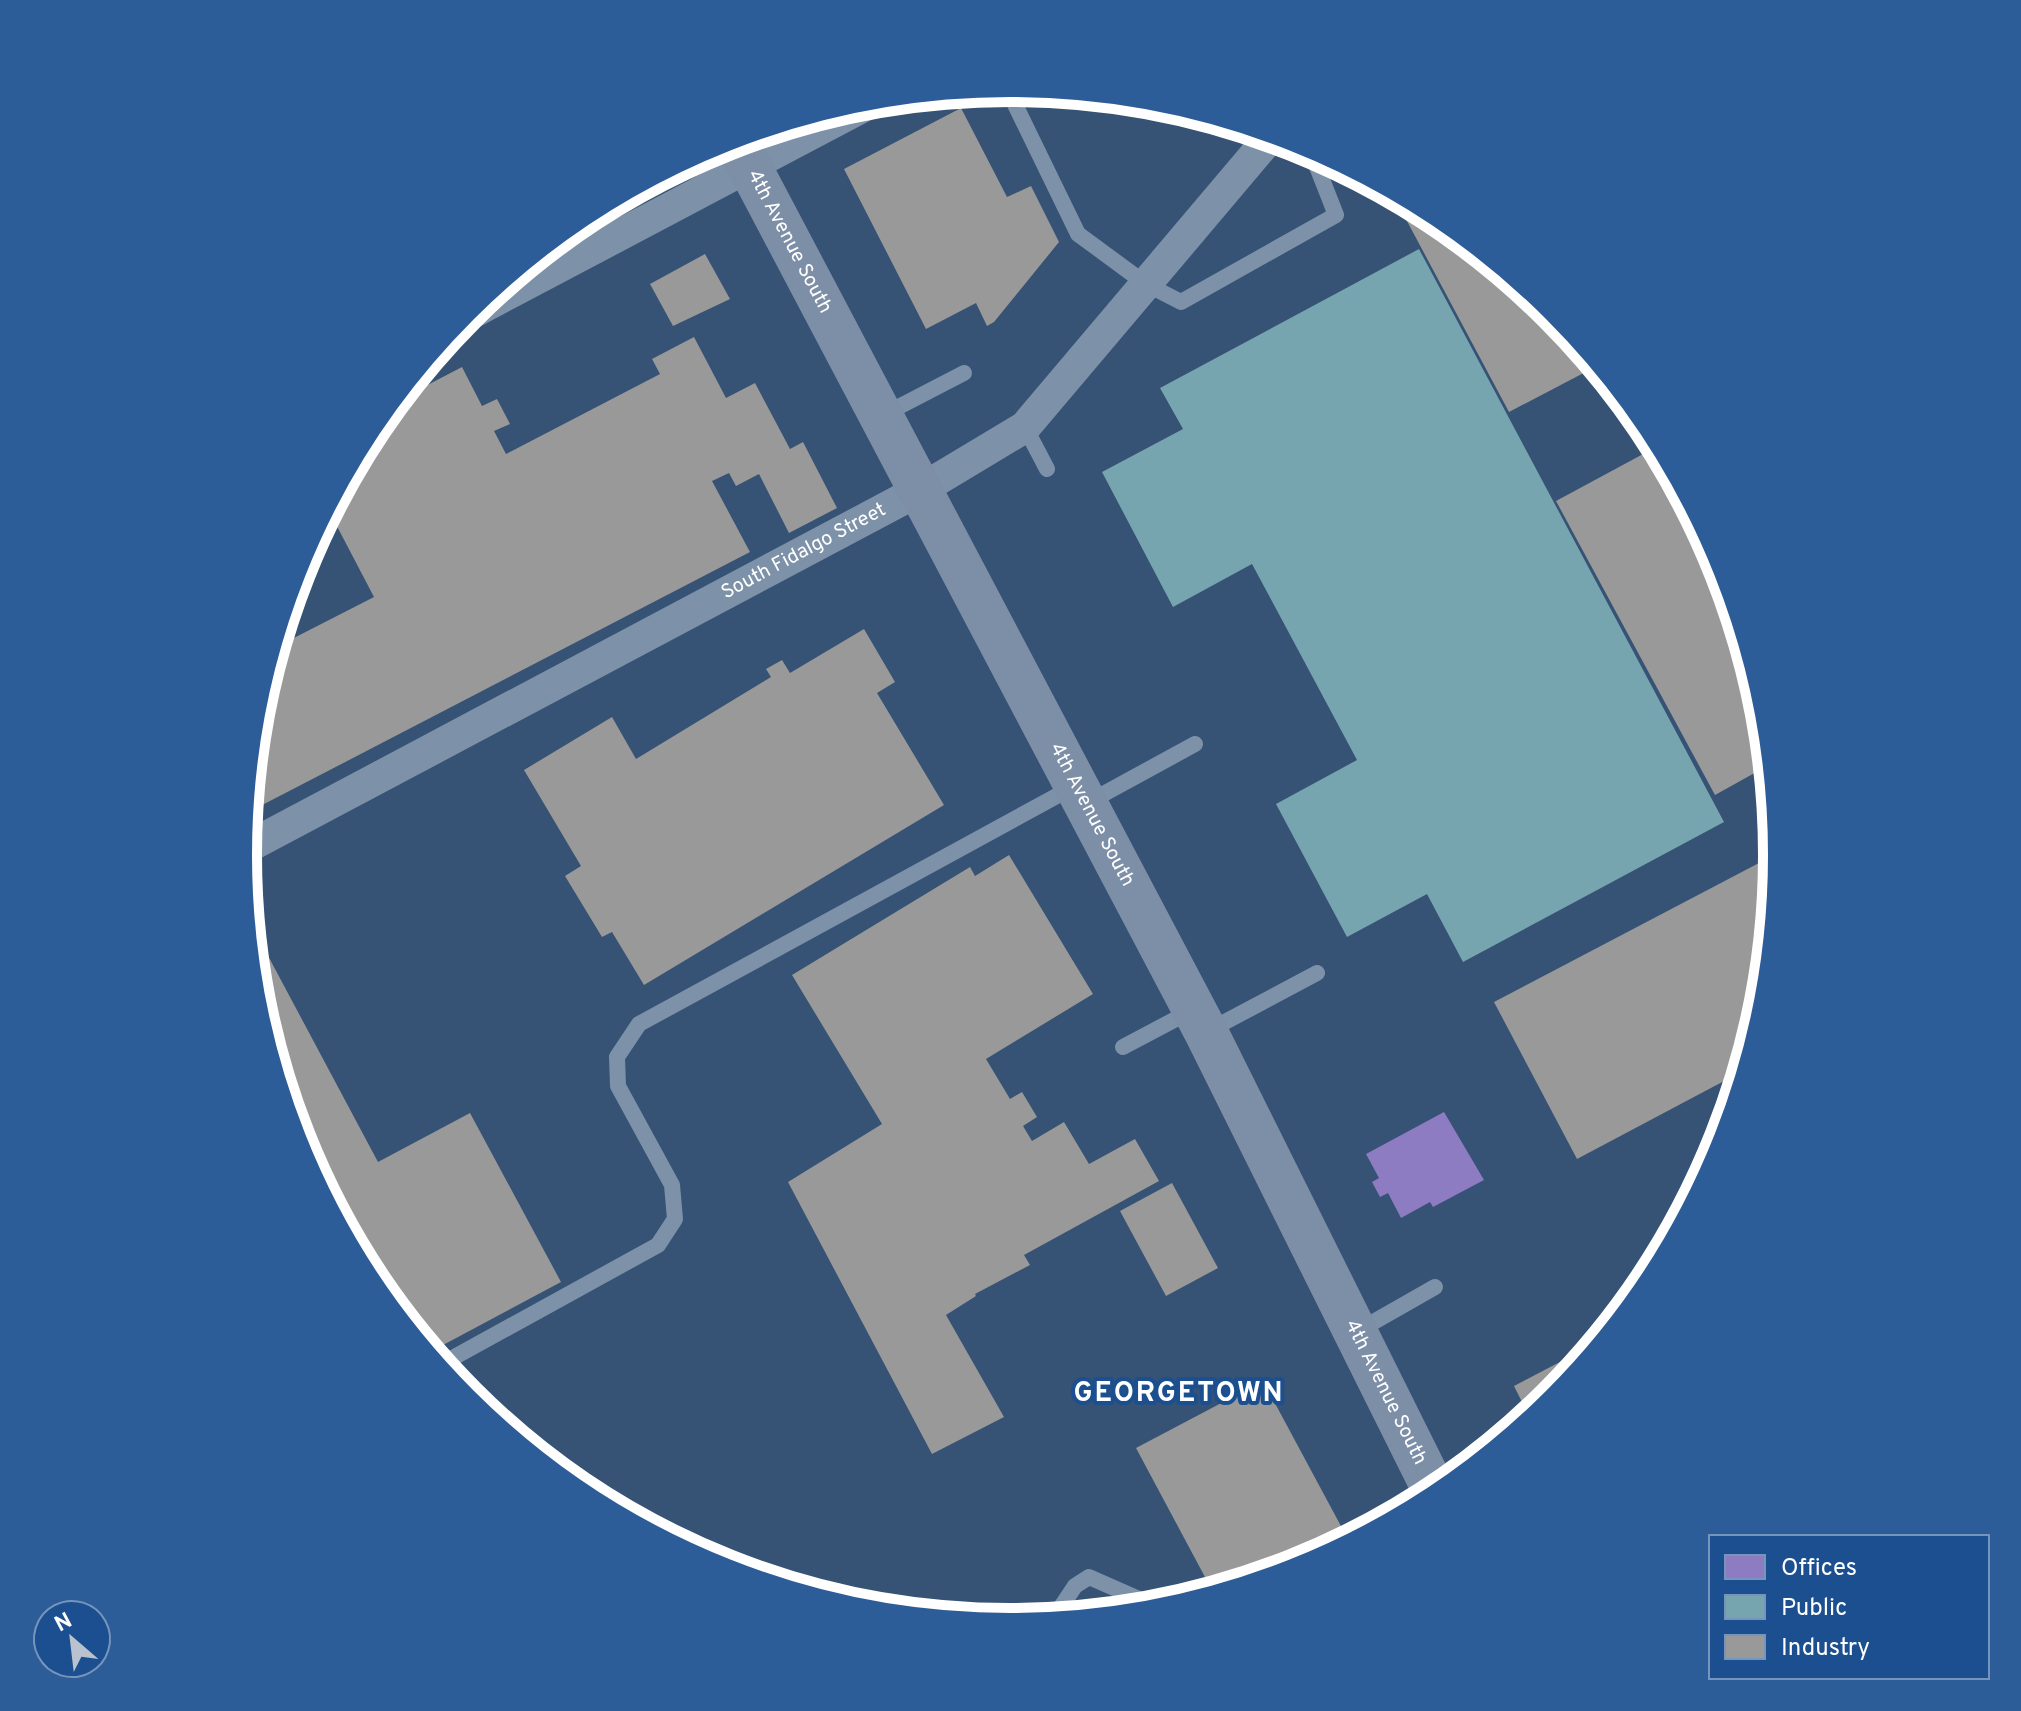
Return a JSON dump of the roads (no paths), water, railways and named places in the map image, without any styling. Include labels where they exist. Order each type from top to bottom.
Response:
[{"type":"main road","name":"4th Avenue South","points":[[743,153],[1200,1020],[1430,1481]]},
{"type":"street","points":[[520,284],[743,153],[778,139]]},
{"type":"street","name":"South Fidalgo Street","points":[[258,842],[920,490],[1025,427],[1263,146]]},
{"type":"lane","points":[[1014,102],[1078,234],[1146,284],[1181,302],[1336,215],[1317,168]]},
{"type":"lane","points":[[882,416],[964,373]]},
{"type":"lane","points":[[1025,427],[1047,469]]},
{"type":"lane","points":[[451,1359],[658,1245],[675,1219],[672,1185],[618,1086],[617,1057],[639,1024],[1081,795],[1195,744]]},
{"type":"lane","points":[[1123,1047],[1317,973]]},
{"type":"lane","points":[[1355,1333],[1435,1287]]},
{"type":"lane","points":[[1061,1607],[1075,1586],[1089,1577],[1138,1598]]},
{"type":"district","name":"GEORGETOWN","points":[[1179,1394]]}]
